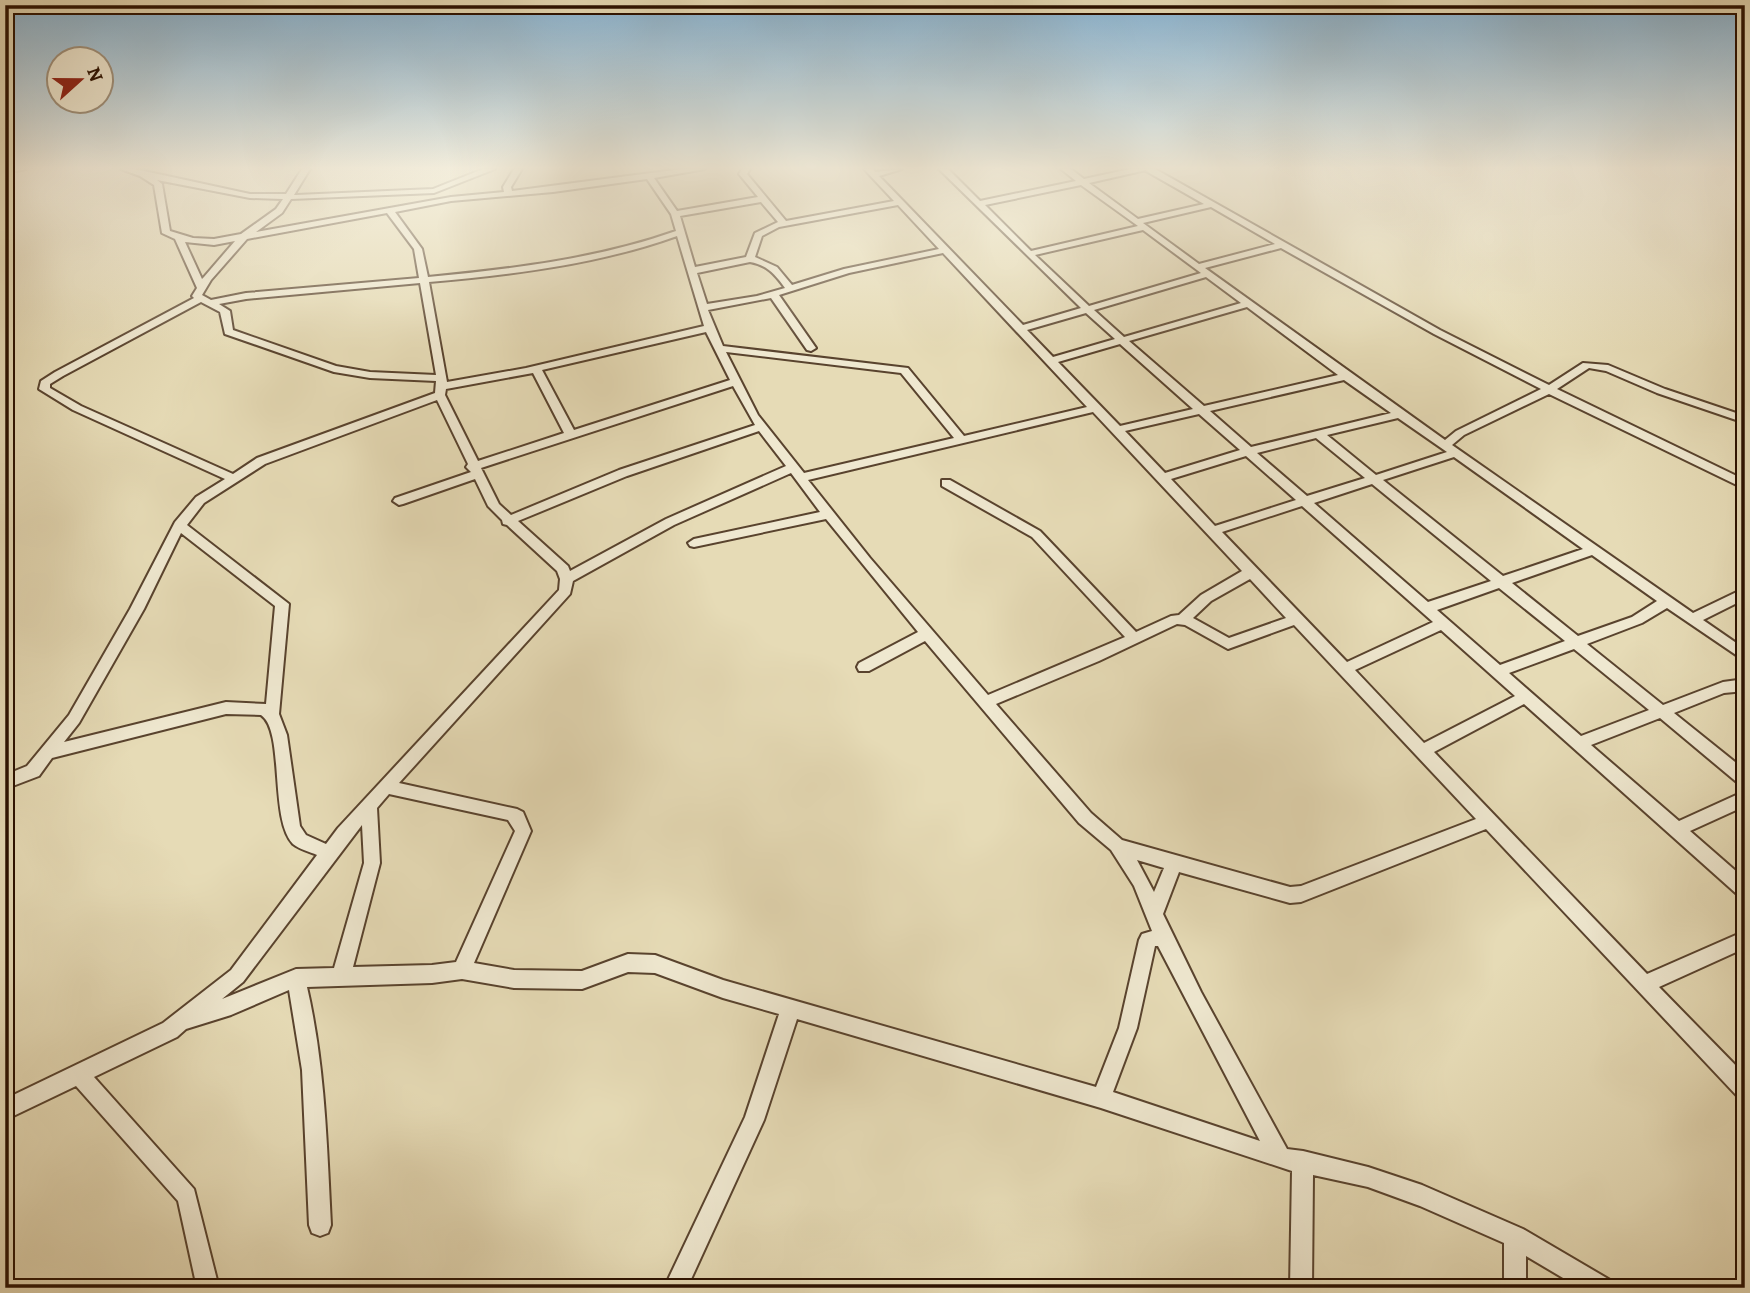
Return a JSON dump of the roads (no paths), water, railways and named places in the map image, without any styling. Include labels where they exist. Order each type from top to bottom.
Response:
[{"type":"street","points":[[164,229],[179,239],[214,242],[289,229]]},
{"type":"street","points":[[233,478],[77,408],[44,389],[45,383],[59,373],[203,296],[242,238],[255,229]]},
{"type":"street","points":[[187,1020],[237,976],[328,852],[565,591],[567,579],[563,569],[507,521],[494,506],[474,470],[442,386],[418,249],[404,229]]},
{"type":"street","points":[[750,259],[755,240],[762,231],[767,229]]},
{"type":"street","points":[[926,229],[1745,1090]]},
{"type":"street","points":[[1005,229],[1088,310],[1745,890]]},
{"type":"street","points":[[1029,254],[1122,229]]},
{"type":"street","points":[[1144,229],[1346,376],[1745,656]]},
{"type":"street","points":[[1253,229],[1336,278],[1548,390],[1745,485]]},
{"type":"street","points":[[203,296],[246,296],[425,282],[590,257],[644,245],[681,232],[709,328],[734,382],[761,427],[795,473],[927,634],[1085,818],[1116,845],[1145,887],[1163,936],[1232,1073],[1281,1158]]},
{"type":"street","points":[[179,239],[203,296],[225,311],[228,332],[303,359],[361,374],[442,386]]},
{"type":"street","points":[[1197,267],[1281,245]]},
{"type":"street","points":[[702,308],[774,295],[847,271],[945,250]]},
{"type":"street","points":[[691,271],[750,259],[767,261],[775,266],[791,290]]},
{"type":"street","points":[[1020,329],[1208,274]]},
{"type":"street","points":[[774,295],[811,348]]},
{"type":"street","points":[[1050,361],[1248,304]]},
{"type":"street","points":[[5,782],[33,771],[74,719],[137,609],[179,525],[201,500],[233,478],[298,445],[442,386],[536,369],[709,328]]},
{"type":"street","points":[[718,348],[904,370],[962,441]]},
{"type":"street","points":[[1212,531],[1451,449],[1460,433],[1548,390],[1587,365],[1597,365],[1745,420]]},
{"type":"street","points":[[536,369],[571,435]]},
{"type":"street","points":[[1116,430],[1346,376]]},
{"type":"street","points":[[398,500],[571,435],[734,382]]},
{"type":"street","points":[[567,579],[670,522],[795,473],[962,441],[1095,408]]},
{"type":"street","points":[[1162,478],[1249,451],[1401,414]]},
{"type":"street","points":[[507,521],[623,473],[761,427]]},
{"type":"street","points":[[1317,433],[1745,779]]},
{"type":"street","points":[[946,483],[1036,534],[1135,639]]},
{"type":"street","points":[[694,543],[828,514]]},
{"type":"street","points":[[179,525],[282,604],[272,714],[279,735],[292,828],[300,840],[328,852]]},
{"type":"street","points":[[1427,608],[1592,550]]},
{"type":"street","points":[[985,702],[1135,639],[1169,621],[1183,619],[1206,598],[1251,572]]},
{"type":"street","points":[[1693,619],[1745,593]]},
{"type":"street","points":[[1499,671],[1578,644],[1653,613],[1667,601]]},
{"type":"street","points":[[1183,619],[1228,644],[1297,619]]},
{"type":"street","points":[[1344,669],[1444,623]]},
{"type":"street","points":[[864,667],[927,634]]},
{"type":"street","points":[[1579,743],[1723,688],[1745,685]]},
{"type":"street","points":[[1422,751],[1527,696]]},
{"type":"street","points":[[47,753],[226,708],[264,709],[272,714]]},
{"type":"street","points":[[387,787],[511,814],[520,823],[523,831],[463,970]]},
{"type":"street","points":[[1677,830],[1745,799]]},
{"type":"street","points":[[341,977],[372,863],[369,806]]},
{"type":"street","points":[[1116,845],[1273,891],[1301,894],[1489,821]]},
{"type":"street","points":[[1155,911],[1174,864]]},
{"type":"street","points":[[1101,1098],[1128,1028],[1148,940],[1163,936]]},
{"type":"street","points":[[1646,984],[1745,939]]},
{"type":"street","points":[[5,1110],[187,1020],[231,1006],[296,978],[432,975],[463,970],[514,979],[582,980],[618,966],[641,962],[1101,1098],[1281,1158],[1368,1177],[1411,1192],[1515,1237],[1602,1288]]},
{"type":"street","points":[[296,978],[305,1013],[314,1087],[320,1225]]},
{"type":"street","points":[[675,1288],[754,1120],[790,1008]]},
{"type":"street","points":[[79,1075],[187,1196],[208,1288]]},
{"type":"street","points":[[1301,1288],[1303,1161]]},
{"type":"street","points":[[1515,1237],[1515,1288]]}]
